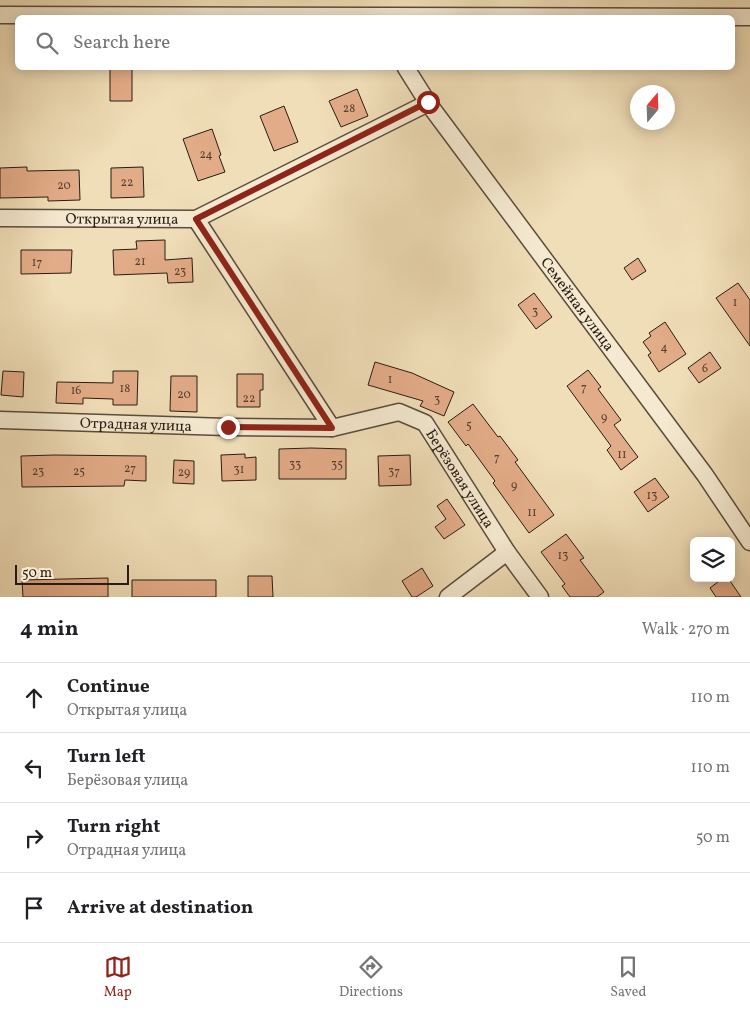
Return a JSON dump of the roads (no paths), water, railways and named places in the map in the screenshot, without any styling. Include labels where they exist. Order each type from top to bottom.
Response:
[{"type":"street","points":[[0,15],[373,11],[624,15]]},
{"type":"street","points":[[735,17],[750,17]]},
{"type":"street","name":"Семейная улица","points":[[407,70],[428,102],[704,475],[750,542]]},
{"type":"street","name":"Открытая улица","points":[[0,218],[196,219],[428,102]]},
{"type":"street","points":[[196,219],[332,428]]},
{"type":"street","name":"Берёзовая улица","points":[[332,428],[399,412],[425,423],[507,552],[540,597]]},
{"type":"street","name":"Отрадная улица","points":[[0,420],[228,427],[332,428]]},
{"type":"street","points":[[448,597],[507,552]]}]
